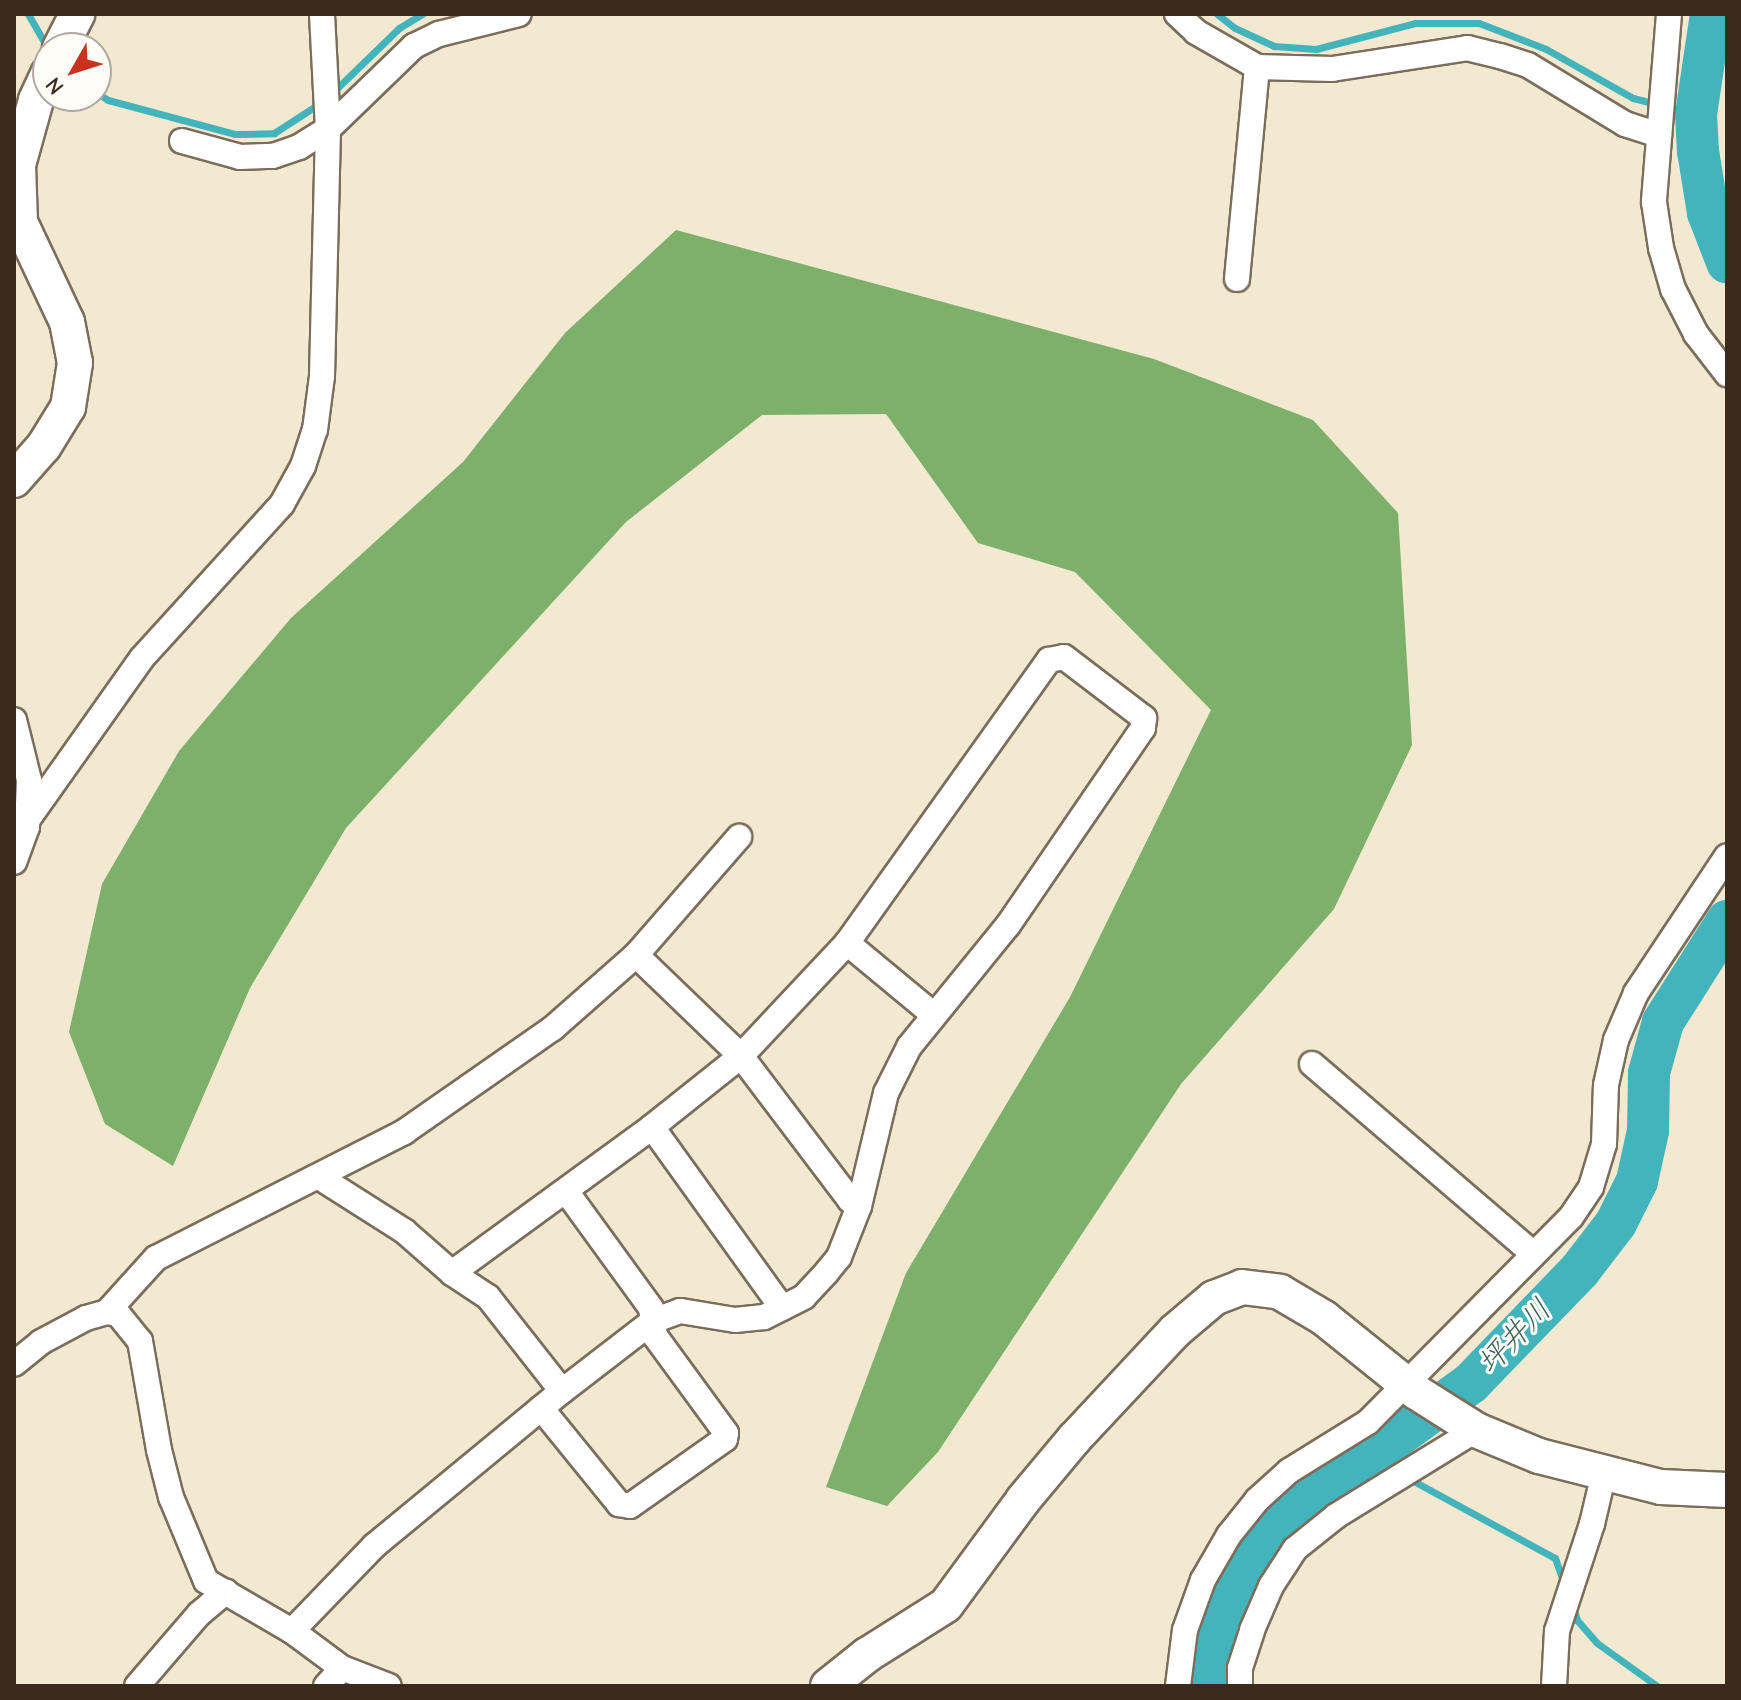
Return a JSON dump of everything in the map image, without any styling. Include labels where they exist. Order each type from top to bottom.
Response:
[{"type":"street","points":[[68,32],[77,14]]},
{"type":"street","points":[[28,819],[142,658],[282,504],[303,466],[315,430],[322,376],[328,122],[322,14]]},
{"type":"street","points":[[182,141],[240,157],[273,156],[299,147],[414,46],[439,34],[519,14]]},
{"type":"street","points":[[1177,14],[1196,32],[1257,67],[1332,69],[1467,48],[1528,65],[1625,124],[1660,128]]},
{"type":"street","points":[[1669,14],[1654,202],[1661,248],[1673,289],[1696,334],[1727,374]]},
{"type":"street","points":[[1237,279],[1257,67]]},
{"type":"street","points":[[14,480],[44,446],[68,407],[75,363],[67,322],[17,221],[18,165],[33,112]]},
{"type":"street","points":[[292,1631],[324,1602],[374,1546],[562,1391],[653,1321],[680,1311],[735,1320],[764,1317],[804,1297],[839,1257],[859,1206],[886,1093],[909,1047],[1008,925],[1143,728],[1144,718],[1064,657],[1049,660],[847,943],[741,1056],[652,1127],[452,1273]]},
{"type":"street","points":[[14,720],[29,780],[28,819],[14,862]]},
{"type":"street","points":[[14,1364],[41,1342],[107,1312],[156,1258],[404,1132],[490,1074],[553,1028],[636,955],[739,837]]},
{"type":"street","points":[[1178,1686],[1185,1630],[1203,1580],[1229,1535],[1257,1500],[1289,1471],[1368,1422],[1412,1388],[1571,1217],[1591,1187],[1604,1144],[1606,1085],[1616,1040],[1636,993],[1727,856]]},
{"type":"street","points":[[847,943],[934,1015]]},
{"type":"street","points":[[636,955],[741,1056],[850,1200],[859,1206]]},
{"type":"street","points":[[1312,1064],[1534,1254]]},
{"type":"street","points":[[652,1127],[782,1308]]},
{"type":"street","points":[[319,1177],[404,1231],[452,1273],[488,1297],[562,1391]]},
{"type":"street","points":[[541,1408],[619,1504],[630,1506],[722,1444],[726,1433],[655,1336],[651,1308],[566,1191]]},
{"type":"street","points":[[828,1686],[867,1655],[946,1605],[1023,1500],[1074,1439],[1175,1331],[1214,1298],[1242,1287],[1280,1292],[1324,1318],[1412,1388],[1471,1426],[1539,1456],[1661,1487],[1727,1490]]},
{"type":"street","points":[[107,1312],[118,1314],[140,1341],[171,1497],[206,1581],[292,1631],[334,1677],[389,1686]]},
{"type":"street","points":[[1240,1686],[1240,1668],[1252,1630],[1271,1586],[1295,1549],[1336,1516],[1471,1426]]},
{"type":"street","points":[[1554,1686],[1557,1631],[1592,1524],[1604,1473]]},
{"type":"street","points":[[137,1686],[199,1614],[226,1591]]},
{"type":"green space","points":[[676,230],[1154,359],[1313,420],[1398,513],[1412,745],[1334,909],[1181,1084],[938,1452],[887,1506],[826,1487],[906,1273],[1070,997],[1211,710],[1075,572],[978,543],[886,414],[762,415],[626,522],[346,828],[250,988],[173,1166],[105,1124],[69,1032],[102,884],[179,751],[291,618],[463,462],[565,333]]},
{"type":"waterway","points":[[28,14],[39,32]]},
{"type":"waterway","points":[[331,94],[399,28],[422,14]]},
{"type":"waterway","points":[[1217,14],[1235,28],[1274,46],[1316,49],[1415,23],[1479,23],[1546,49],[1633,98],[1696,114]]},
{"type":"waterway","name":"坪井川","points":[[1711,14],[1696,114],[1698,151],[1708,213],[1727,262]]},
{"type":"waterway","points":[[112,101],[235,134],[274,133],[322,102]]},
{"type":"waterway","name":"坪井川","points":[[1211,1686],[1217,1622],[1239,1576],[1260,1546],[1299,1508],[1471,1383],[1580,1270],[1616,1223],[1637,1181],[1648,1131],[1649,1073],[1663,1022],[1727,921]]},
{"type":"waterway","points":[[1372,1456],[1397,1471]]},
{"type":"waterway","points":[[1408,1478],[1555,1558],[1564,1584]]},
{"type":"waterway","points":[[1573,1607],[1577,1620],[1597,1643],[1657,1686]]}]
